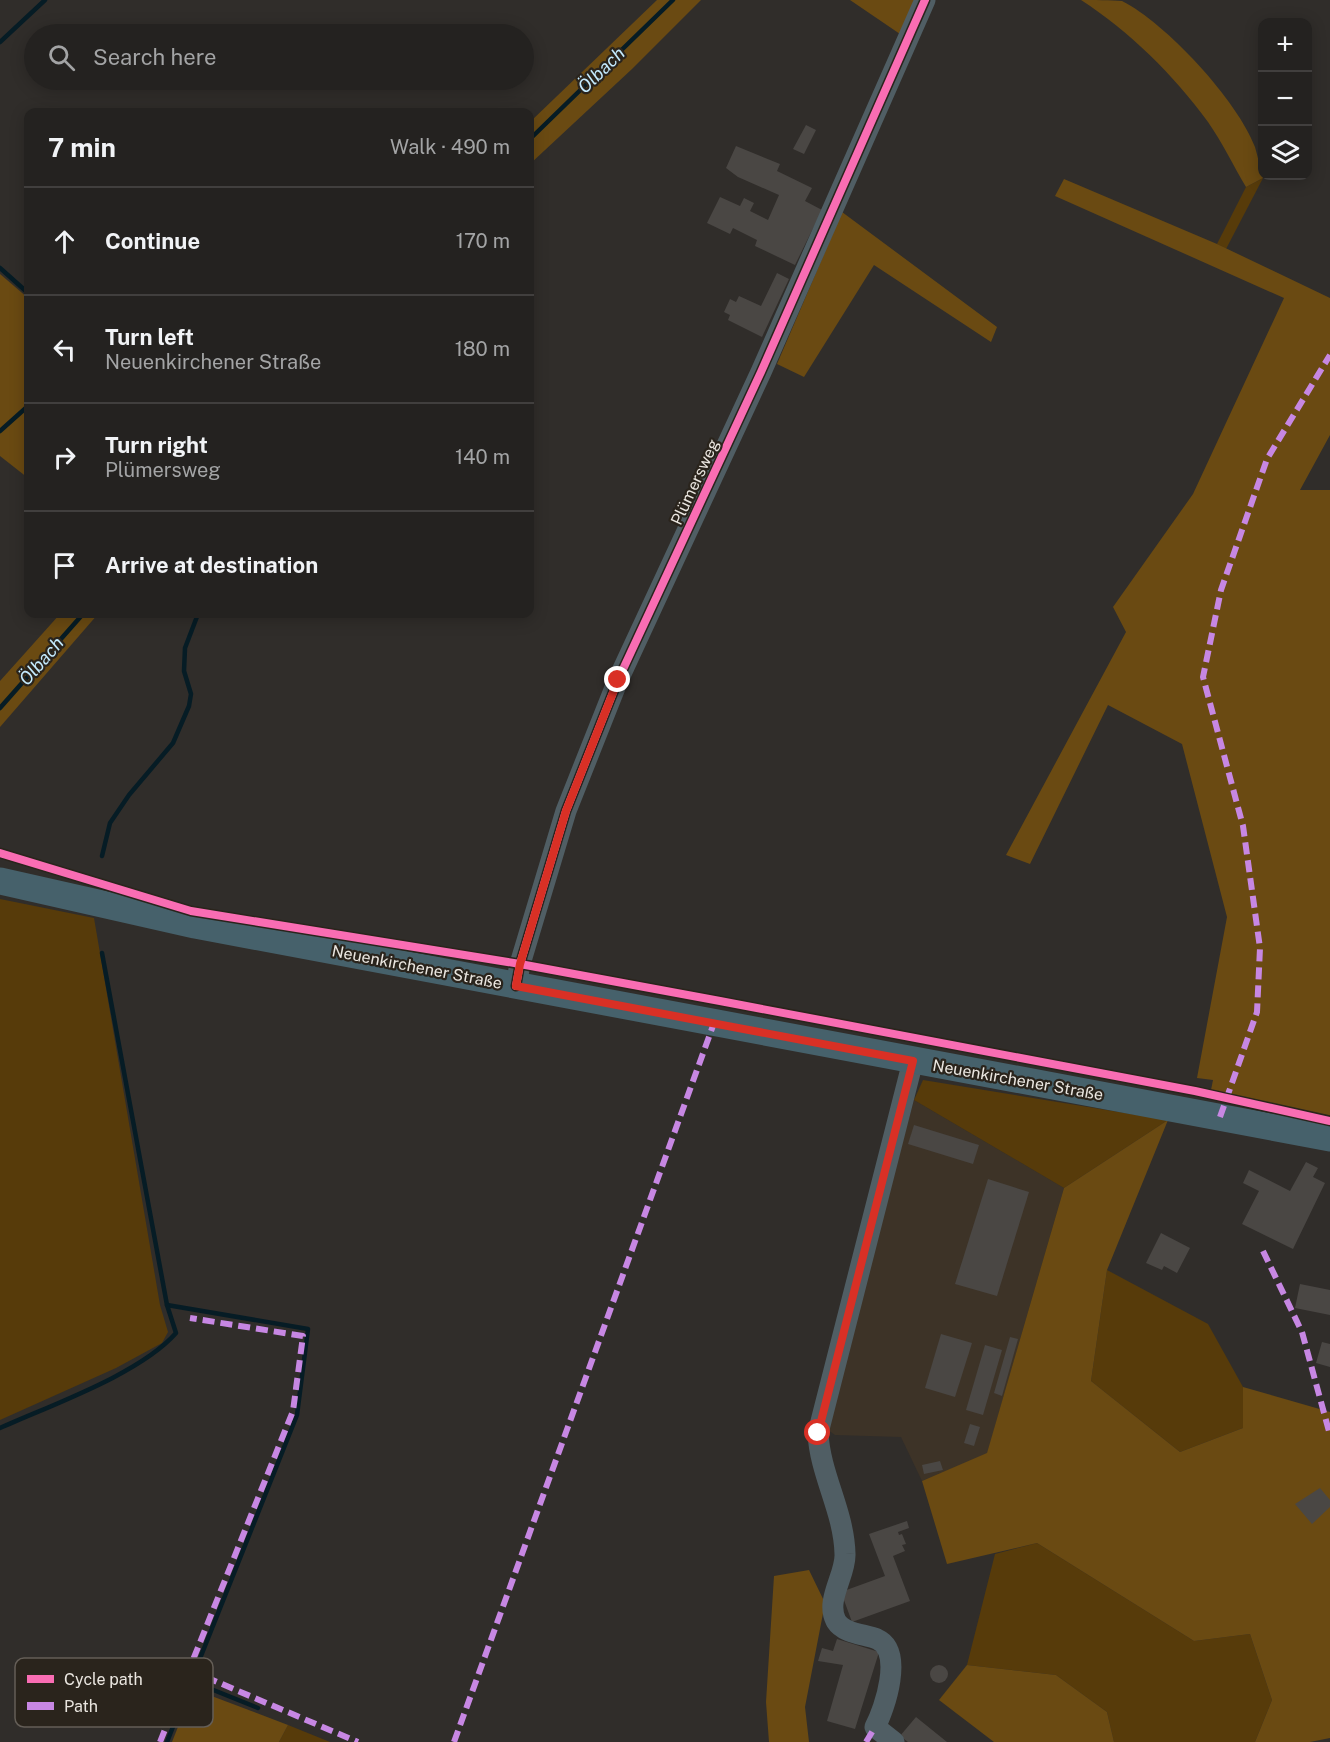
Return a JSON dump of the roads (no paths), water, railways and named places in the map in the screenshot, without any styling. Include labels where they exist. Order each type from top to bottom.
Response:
[{"type":"main road","name":"Neuenkirchener Straße","points":[[0,881],[195,925],[1330,1138]]},
{"type":"street","name":"Plümersweg","points":[[516,986],[520,964],[566,811],[618,680],[761,372],[926,0]]},
{"type":"street","points":[[894,1742],[875,1727],[883,1712],[892,1666],[890,1650],[880,1640],[845,1629],[837,1621],[832,1606],[845,1556],[840,1516],[819,1457],[818,1433],[913,1061]]},
{"type":"waterway","points":[[0,42],[45,0]]},
{"type":"waterway","name":"Ölbach","points":[[534,135],[673,0]]},
{"type":"waterway","points":[[0,268],[24,289]]},
{"type":"waterway","points":[[0,431],[24,410]]},
{"type":"waterway","name":"Ölbach","points":[[0,708],[79,618]]},
{"type":"waterway","points":[[102,856],[110,823],[129,795],[173,743],[189,706],[191,694],[184,671],[185,648],[196,618]]},
{"type":"waterway","points":[[0,1428],[69,1399],[118,1375],[160,1348],[176,1333],[167,1305],[102,953]]},
{"type":"waterway","points":[[167,1305],[308,1329],[297,1415],[200,1658]]},
{"type":"waterway","points":[[213,1690],[258,1708]]},
{"type":"waterway","points":[[167,1742],[173,1727]]}]
